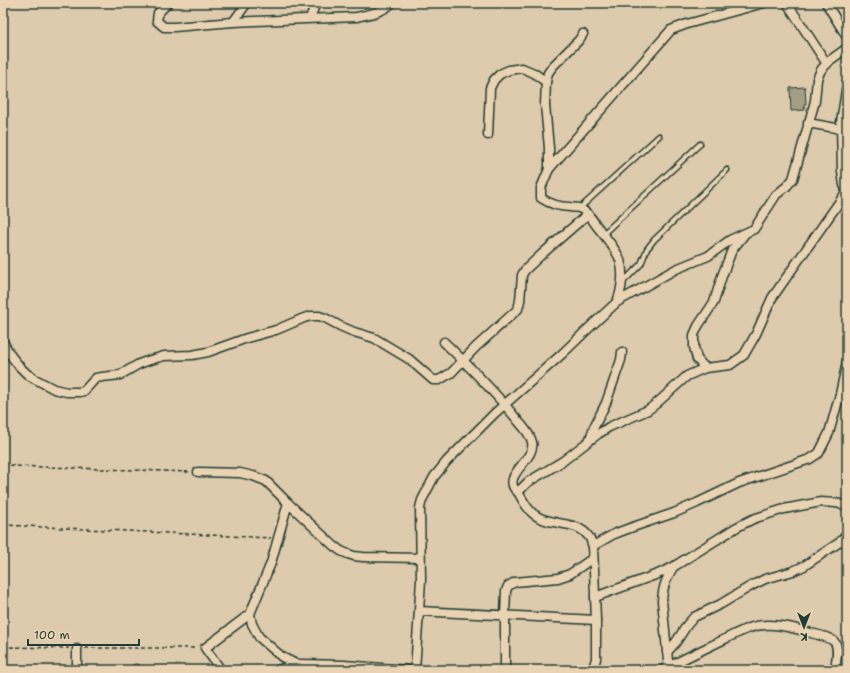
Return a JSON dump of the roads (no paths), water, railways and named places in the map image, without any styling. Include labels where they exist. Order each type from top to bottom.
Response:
[{"type":"street","points":[[168,3],[158,13],[157,21],[164,27],[233,22],[356,17],[381,11],[392,3]]},
{"type":"street","points":[[233,22],[247,3]]},
{"type":"street","points":[[310,18],[316,3]]},
{"type":"street","points":[[617,302],[621,294],[622,275],[620,259],[588,214],[580,208],[554,205],[541,198],[541,188],[549,169],[671,30],[686,24],[764,3]]},
{"type":"street","points":[[787,3],[827,64]]},
{"type":"street","points":[[826,3],[847,37]]},
{"type":"street","points":[[549,169],[549,148],[545,105],[548,73],[583,34]]},
{"type":"street","points":[[415,670],[420,580],[420,508],[422,500],[434,477],[447,461],[505,404],[562,354],[617,302],[676,269],[708,256],[723,244],[754,229],[776,195],[787,186],[792,179],[815,101],[817,79],[821,70],[847,48]]},
{"type":"street","points":[[488,135],[490,88],[494,80],[500,74],[509,70],[522,68],[534,73],[546,82]]},
{"type":"street","points":[[518,492],[528,482],[563,461],[589,440],[609,427],[648,410],[687,376],[705,368],[730,365],[744,355],[756,334],[772,298],[847,191],[844,185],[842,172],[844,130],[841,122],[847,84]]},
{"type":"street","points":[[808,123],[844,130]]},
{"type":"street","points":[[3,342],[11,356],[27,374],[45,385],[67,392],[80,392],[84,391],[96,378],[120,375],[147,360],[164,356],[208,352],[276,330],[304,318],[319,316],[347,329],[374,338],[409,359],[433,380],[439,380],[451,373],[476,347],[518,309],[522,274],[542,254],[588,214]]},
{"type":"street","points":[[705,368],[697,359],[694,347],[694,335],[698,326],[714,302],[732,250],[745,234]]},
{"type":"street","points":[[444,342],[505,404],[529,435],[533,443],[532,449],[528,458],[515,474],[512,482],[513,487],[518,492],[526,506],[535,515],[545,520],[582,529],[589,537],[592,546],[596,620],[596,659],[591,670]]},
{"type":"street","points":[[589,440],[606,403],[621,360],[622,352]]},
{"type":"street","points":[[592,546],[614,534],[691,506],[739,483],[810,459],[819,453],[829,433],[847,362]]},
{"type":"street","points":[[198,472],[240,473],[266,481],[340,551],[363,557],[420,558]]},
{"type":"street","points":[[595,597],[673,567],[737,527],[753,519],[784,509],[821,502],[836,503],[847,506]]},
{"type":"street","points":[[221,670],[205,648],[250,614],[271,563],[288,503]]},
{"type":"street","points":[[667,652],[676,642],[686,625],[694,617],[721,604],[765,579],[793,571],[804,566],[840,542],[847,534]]},
{"type":"street","points":[[505,670],[505,616],[506,591],[508,586],[515,582],[558,578],[570,574],[593,558]]},
{"type":"street","points":[[673,567],[663,590],[662,601],[667,652],[666,669],[749,628],[764,625],[778,625],[827,637],[835,642],[838,650],[835,670]]},
{"type":"street","points":[[419,611],[596,620]]},
{"type":"street","points":[[250,614],[252,624],[259,637],[282,657],[298,667]]},
{"type":"street","points":[[77,648],[77,670]]},
{"type":"street","points":[[278,670],[298,667],[301,664],[344,665],[407,670]]},
{"type":"lane","points":[[580,208],[659,136]]},
{"type":"lane","points":[[603,234],[700,144]]},
{"type":"lane","points":[[621,284],[641,264],[646,249],[654,240],[727,170]]}]
